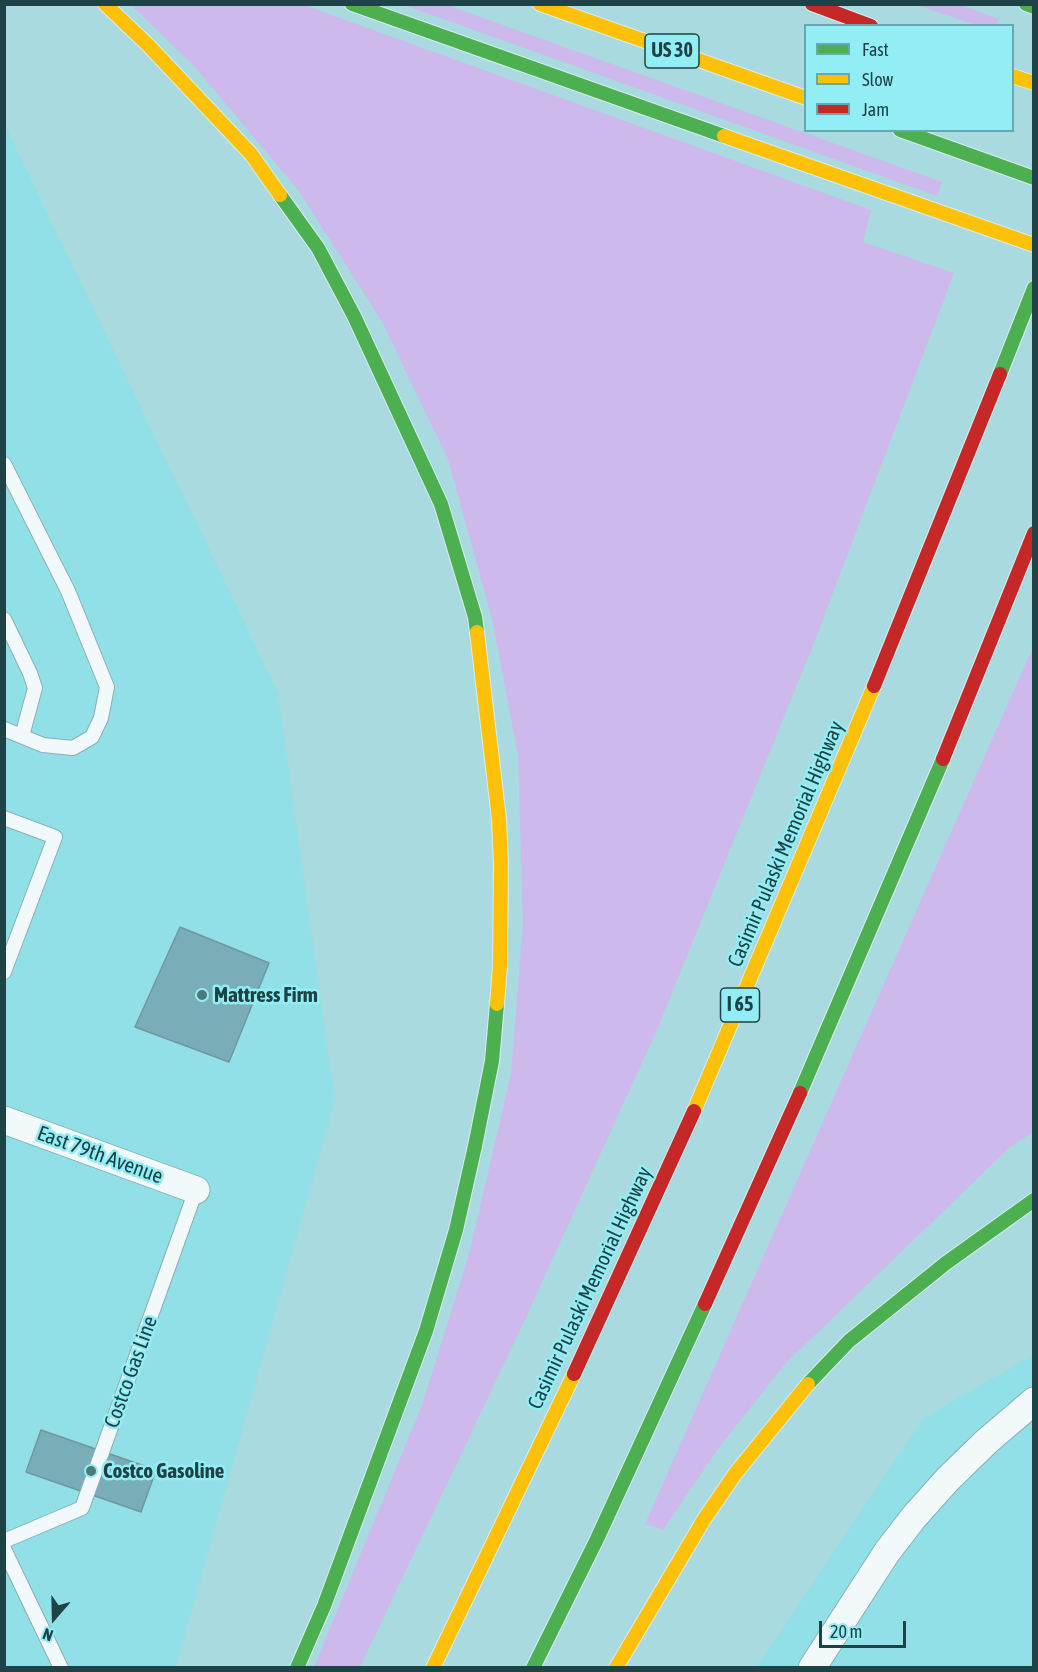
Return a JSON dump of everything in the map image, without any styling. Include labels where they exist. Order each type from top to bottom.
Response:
[{"type":"main road","points":[[105,4],[149,46],[251,154],[318,248],[354,316],[441,504],[476,618],[486,704],[499,819],[501,866],[500,966],[492,1060],[456,1230],[426,1331],[324,1606],[297,1668]]},
{"type":"main road","points":[[352,4],[1034,245]]},
{"type":"main road","name":"US 30","points":[[540,4],[804,97]]},
{"type":"main road","points":[[812,4],[866,24]]},
{"type":"main road","points":[[1026,4],[1034,7]]},
{"type":"main road","points":[[1014,77],[1034,83]]},
{"type":"main road","points":[[906,132],[1034,178]]},
{"type":"main road","name":"Casimir Pulaski Memorial Highway","points":[[433,1668],[589,1344],[698,1102],[871,697],[1034,288]]},
{"type":"main road","points":[[533,1668],[597,1539],[776,1149],[945,754],[1034,533]]},
{"type":"main road","points":[[616,1668],[686,1548],[719,1498],[770,1428],[803,1389],[849,1341],[946,1263],[1034,1200]]},
{"type":"street","name":"East 79th Avenue","points":[[4,1120],[196,1190]]},
{"type":"street","points":[[812,1668],[887,1552],[914,1517],[978,1450],[1034,1401]]},
{"type":"lane","points":[[4,464],[68,591],[107,687],[101,718],[92,737],[73,748],[43,745],[4,729]]},
{"type":"lane","points":[[4,619],[35,688],[22,736]]},
{"type":"lane","points":[[4,818],[55,837],[4,972]]},
{"type":"lane","name":"Costco Gas Line","points":[[4,1541],[82,1508],[196,1190]]},
{"type":"lane","points":[[4,1549],[61,1668]]},
{"type":"shaded area","points":[[131,5],[304,5],[871,210],[863,242],[954,273],[814,643],[656,1032],[522,1326],[360,1667],[314,1667],[422,1405],[469,1254],[511,1074],[523,923],[518,755],[492,619],[448,459],[381,320],[298,190],[194,66]]},
{"type":"shaded area","points":[[404,5],[447,5],[942,182],[937,196]]},
{"type":"shaded area","points":[[917,5],[960,5],[999,19],[996,24],[973,24]]},
{"type":"shaded area","points":[[4,123],[278,692],[335,1101],[176,1667],[5,1667]]},
{"type":"shaded area","points":[[1033,647],[1033,1132],[1010,1147],[786,1363],[720,1446],[663,1530],[645,1524]]},
{"type":"shaded area","points":[[1033,1355],[1033,1667],[756,1668],[924,1418]]},
{"type":"building","name":"Mattress Firm","points":[[180,927],[269,963],[229,1062],[135,1027]]},
{"type":"building","name":"Costco Gasoline","points":[[41,1430],[156,1470],[141,1512],[26,1472]]},
{"type":"traffic: fast","points":[[352,4],[724,136]]},
{"type":"traffic: fast","points":[[1026,4],[1034,7]]},
{"type":"traffic: fast","points":[[906,132],[1034,178]]},
{"type":"traffic: fast","points":[[280,195],[318,248],[354,316],[441,504],[475,617],[477,632]]},
{"type":"traffic: fast","points":[[1000,374],[1034,288]]},
{"type":"traffic: fast","points":[[800,1093],[943,759]]},
{"type":"traffic: fast","points":[[297,1668],[324,1606],[426,1331],[456,1230],[475,1146],[492,1061],[497,1004]]},
{"type":"traffic: fast","points":[[808,1384],[849,1341],[946,1263],[1034,1200]]},
{"type":"traffic: fast","points":[[533,1668],[597,1539],[705,1304]]},
{"type":"traffic: slow","points":[[105,4],[149,46],[251,154],[280,195]]},
{"type":"traffic: slow","points":[[540,4],[804,97]]},
{"type":"traffic: slow","points":[[1014,77],[1034,83]]},
{"type":"traffic: slow","points":[[724,136],[1034,245]]},
{"type":"traffic: slow","points":[[477,632],[499,819],[500,966],[497,1004]]},
{"type":"traffic: slow","points":[[694,1111],[874,686]]},
{"type":"traffic: slow","points":[[433,1668],[574,1374]]},
{"type":"traffic: slow","points":[[616,1668],[703,1521],[735,1474],[808,1384]]},
{"type":"traffic: jam","points":[[812,4],[866,24]]},
{"type":"traffic: jam","points":[[874,686],[1000,374]]},
{"type":"traffic: jam","points":[[943,759],[1034,533]]},
{"type":"traffic: jam","points":[[705,1304],[800,1093]]},
{"type":"traffic: jam","points":[[574,1374],[694,1111]]},
{"type":"place","name":"Mattress Firm","points":[[202,995]]},
{"type":"place","name":"Costco Gasoline","points":[[91,1471]]}]
